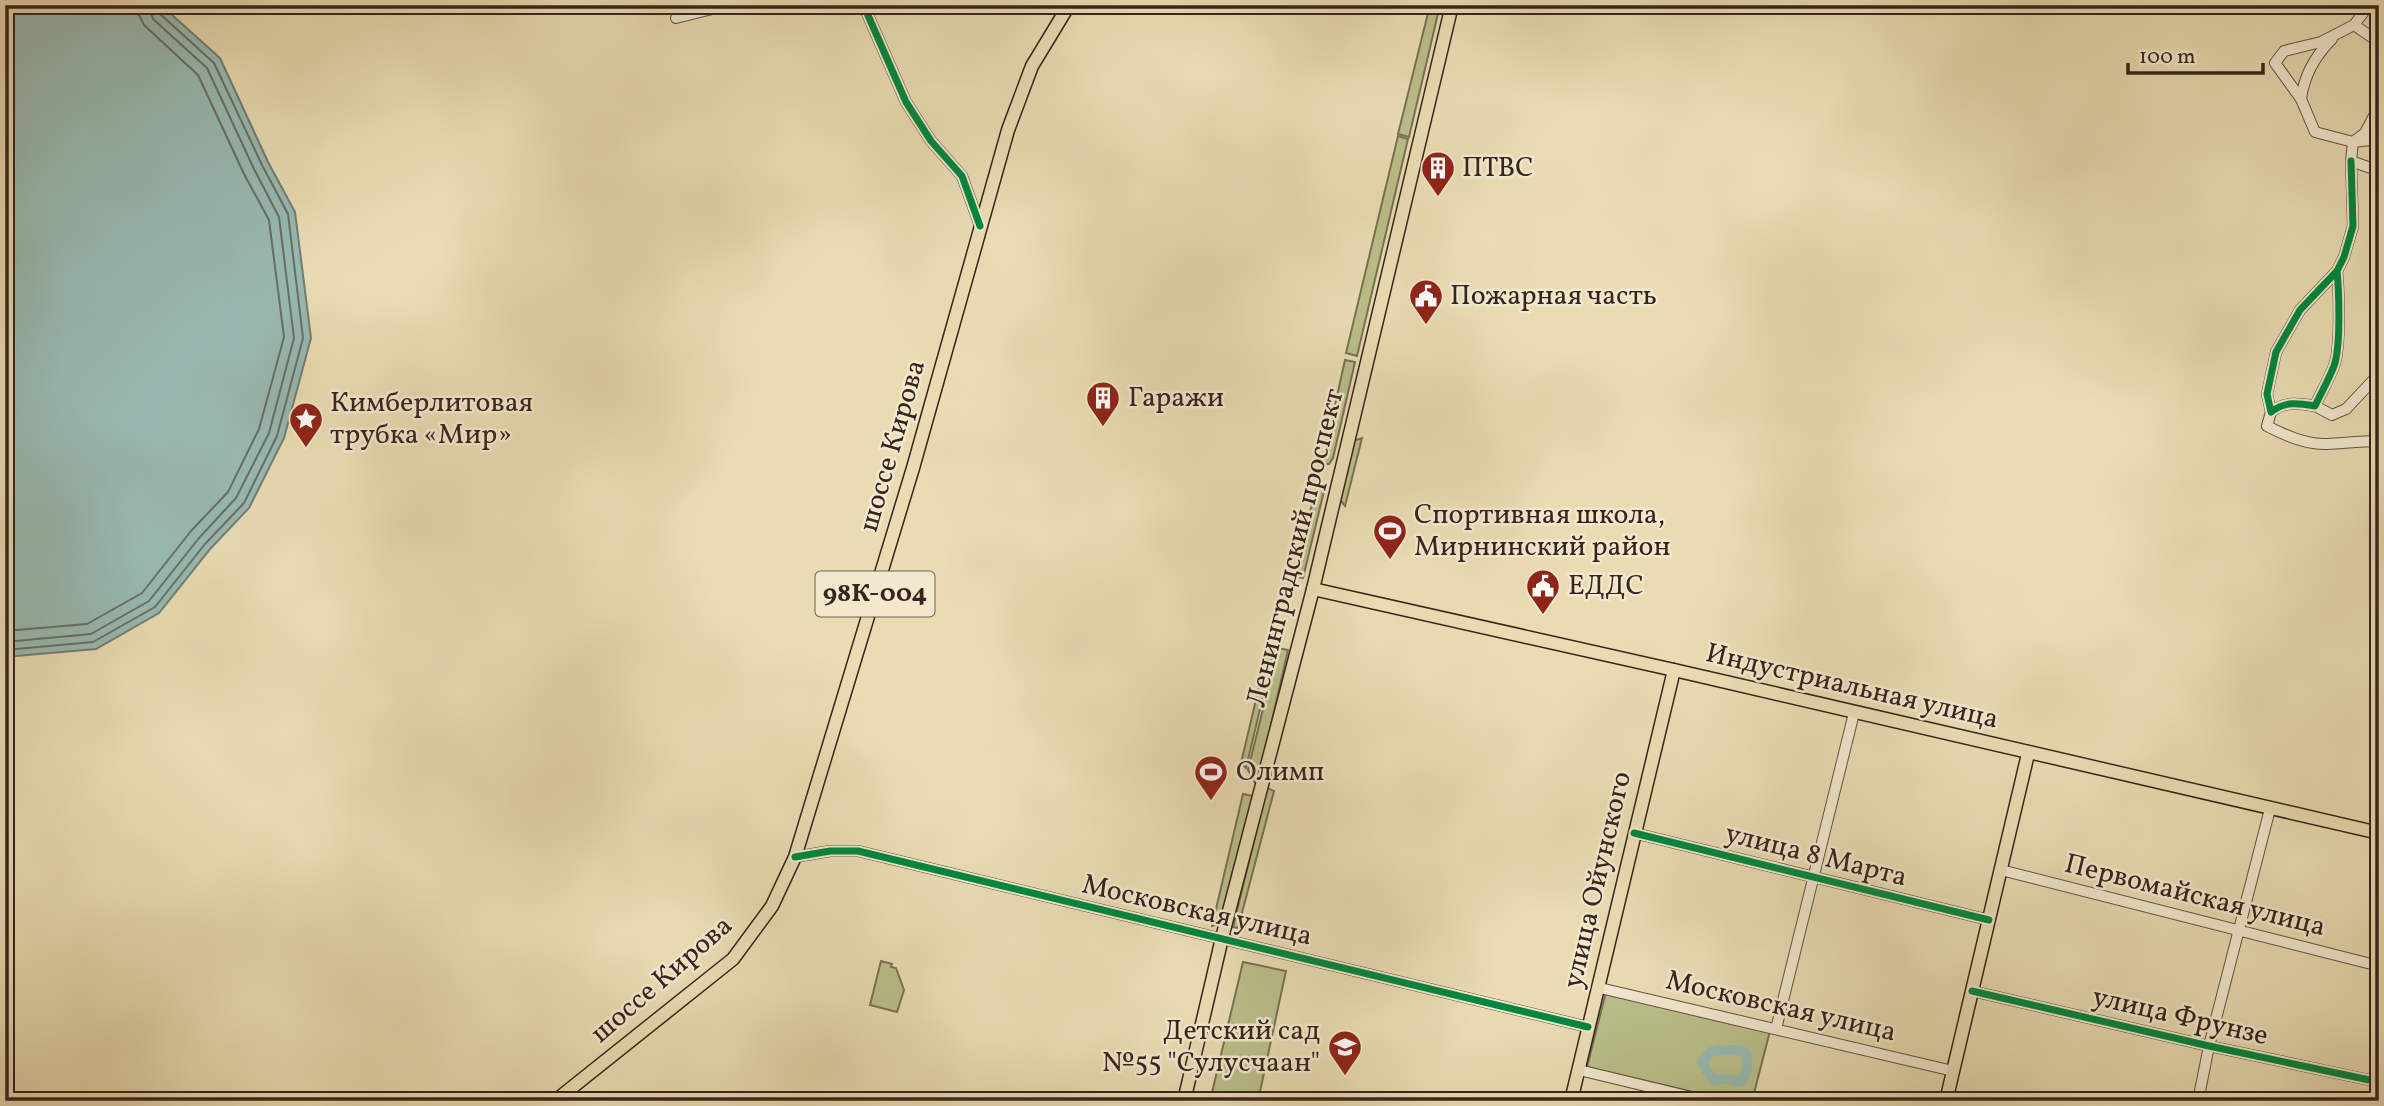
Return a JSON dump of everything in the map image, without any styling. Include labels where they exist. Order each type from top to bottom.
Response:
[{"type":"main road","name":"шоссе Кирова","points":[[555,1101],[733,959],[772,906],[795,857],[914,468],[1000,154],[1024,85],[1043,46],[1069,5]]},
{"type":"main road","name":"Ленинградский проспект","points":[[1184,1101],[1222,939],[1313,590],[1452,5]]},
{"type":"main road","name":"Индустриальная улица","points":[[1313,590],[1674,670],[2379,833]]},
{"type":"main road","name":"улица Ойунского","points":[[1572,1101],[1674,670]]},
{"type":"main road","points":[[1946,1101],[2028,754]]},
{"type":"street","points":[[676,18],[727,5]]},
{"type":"street","points":[[860,5],[867,13],[906,102],[931,141],[962,176],[980,226]]},
{"type":"street","points":[[2369,5],[2354,26],[2321,42],[2284,51],[2275,63],[2301,99],[2315,132],[2353,142],[2379,139]]},
{"type":"street","points":[[2354,26],[2379,42]]},
{"type":"street","points":[[2301,99],[2304,80],[2325,47],[2338,33]]},
{"type":"street","points":[[2379,106],[2365,133],[2353,142],[2353,226],[2344,257],[2337,271],[2300,310],[2276,352],[2267,394],[2271,412],[2267,426],[2283,434],[2311,443],[2379,441]]},
{"type":"street","points":[[2351,161],[2379,171]]},
{"type":"street","points":[[2315,406],[2335,364],[2338,349],[2337,271]]},
{"type":"street","points":[[2271,412],[2290,403],[2315,406],[2332,415],[2346,409],[2379,374]]},
{"type":"street","points":[[1776,1029],[1853,713]]},
{"type":"street","points":[[2198,1101],[2209,1046],[2270,809]]},
{"type":"street","name":"улица 8 Марта","points":[[1634,832],[1989,920]]},
{"type":"street","name":"Московская улица","points":[[795,857],[830,851],[858,851],[1588,1027]]},
{"type":"street","name":"Первомайская улица","points":[[2001,870],[2379,966]]},
{"type":"street","name":"Московская улица","points":[[1600,988],[1953,1071]]},
{"type":"street","name":"улица Фрунзе","points":[[1972,991],[2379,1082]]},
{"type":"street","points":[[1579,1070],[1708,1101]]},
{"type":"green space","points":[[1430,5],[1440,5],[1409,137],[1398,134]]},
{"type":"green space","points":[[1398,136],[1408,139],[1357,356],[1346,353]]},
{"type":"green space","points":[[1345,360],[1355,362],[1333,458],[1329,464],[1322,464]]},
{"type":"green space","points":[[1362,438],[1345,506],[1339,499],[1353,441]]},
{"type":"green space","points":[[1317,483],[1324,491],[1303,578],[1295,577]]},
{"type":"green space","points":[[1269,645],[1275,646],[1246,768],[1241,763]]},
{"type":"green space","points":[[1278,648],[1288,650],[1257,786],[1248,770]]},
{"type":"green space","points":[[1267,788],[1274,791],[1238,928],[1233,927]]},
{"type":"green space","points":[[1243,794],[1253,796],[1222,923],[1212,926]]},
{"type":"green space","points":[[881,961],[896,968],[904,990],[897,1012],[870,1005]]},
{"type":"green space","points":[[1243,962],[1286,971],[1258,1101],[1210,1101]]},
{"type":"green space","points":[[1606,992],[1770,1031],[1752,1101],[1731,1101],[1587,1067]]},
{"type":"water","points":[[5,5],[161,5],[220,58],[268,162],[295,212],[311,338],[284,438],[249,508],[211,548],[159,613],[96,649],[5,657]]},
{"type":"waterway","points":[[1718,1050],[1736,1050],[1745,1054],[1748,1063],[1741,1082],[1730,1079],[1714,1080],[1706,1070],[1702,1061],[1711,1052],[1718,1050]]},
{"type":"cycle path","points":[[860,5],[867,13],[906,102],[931,141],[962,176],[980,226]]},
{"type":"cycle path","points":[[2337,271],[2338,346],[2330,376],[2315,406],[2292,404],[2271,412],[2267,394],[2276,352],[2300,310],[2337,271],[2344,257],[2353,226],[2351,161]]},
{"type":"cycle path","points":[[1634,833],[1989,920]]},
{"type":"cycle path","points":[[795,857],[830,851],[858,851],[1588,1027]]},
{"type":"cycle path","points":[[1972,991],[2379,1082]]},
{"type":"place","name":"ПТВС","points":[[1438,198]]},
{"type":"place","name":"Пожарная часть","points":[[1426,326]]},
{"type":"place","name":"Гаражи","points":[[1103,428]]},
{"type":"place","name":"Кимберлитовая трубка «Мир»","points":[[306,449]]},
{"type":"place","name":"Спортивная школа, Мирнинский район","points":[[1390,561]]},
{"type":"place","name":"ЕДДС","points":[[1543,616]]},
{"type":"place","name":"Олимп","points":[[1211,802]]},
{"type":"place","name":"Детский сад №55 \"Сулусчаан\"","points":[[1345,1077]]}]
